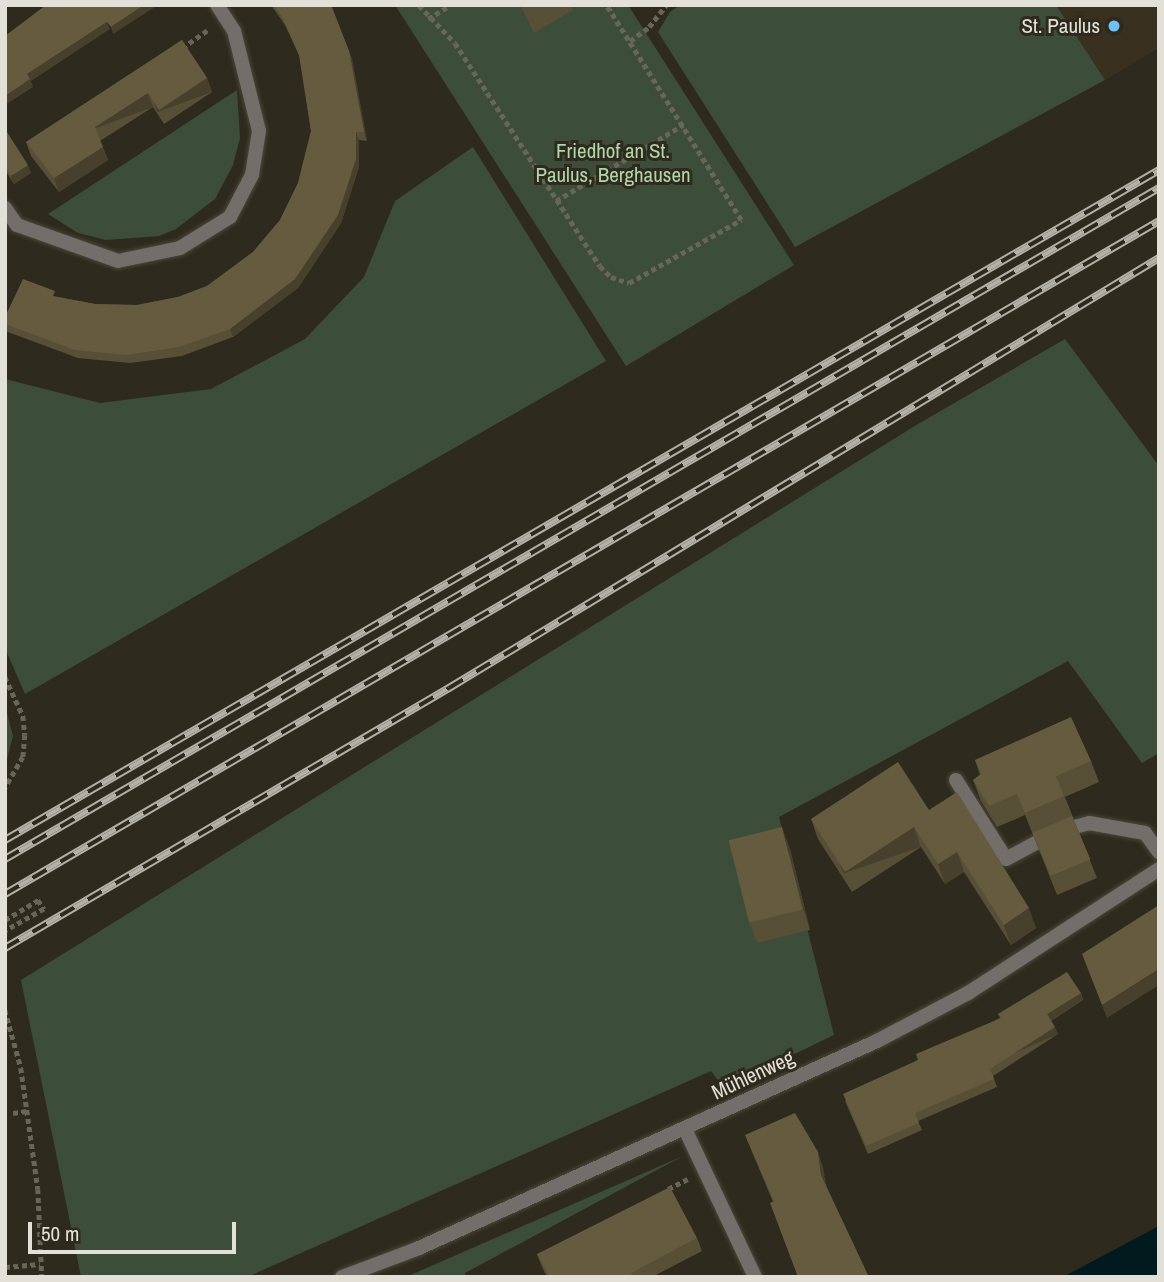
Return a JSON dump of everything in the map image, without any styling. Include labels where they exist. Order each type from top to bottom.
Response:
[{"type":"street","points":[[5,208],[16,225],[118,261],[180,248],[230,217],[252,175],[259,131],[249,76],[227,18],[217,5]]},
{"type":"street","points":[[956,780],[1006,859],[1058,831],[1089,823],[1145,833],[1159,852]]},
{"type":"street","name":"Mühlenweg","points":[[342,1277],[419,1248],[877,1041],[968,993],[1159,869]]},
{"type":"street","points":[[685,1129],[755,1277]]},
{"type":"path","points":[[419,5],[428,19],[445,29],[455,43],[600,266],[611,277],[629,283],[741,220],[606,5]]},
{"type":"path","points":[[428,19],[450,5]]},
{"type":"path","points":[[630,41],[649,27],[666,5]]},
{"type":"path","points":[[171,55],[227,18]]},
{"type":"path","points":[[556,201],[682,125]]},
{"type":"path","points":[[5,677],[23,716],[25,735],[23,757],[5,788]]},
{"type":"path","points":[[5,920],[38,900],[44,909],[5,932]]},
{"type":"path","points":[[5,1010],[21,1068],[27,1111],[37,1189],[42,1277]]},
{"type":"path","points":[[13,1114],[27,1111]]},
{"type":"path","points":[[660,1193],[704,1171]]},
{"type":"path","points":[[5,1267],[40,1264]]},
{"type":"shaded area","name":"St. Paulus","points":[[1056,5],[1159,5],[1159,48],[1105,80]]},
{"type":"green space","name":"Friedhof an St. Paulus, Berghausen","points":[[395,5],[628,5],[794,265],[626,366]]},
{"type":"green space","points":[[680,5],[1056,5],[1105,80],[795,247],[658,32],[670,12]]},
{"type":"green space","points":[[237,90],[240,138],[233,165],[215,199],[176,229],[159,236],[106,240],[78,233],[48,214]]},
{"type":"green space","points":[[473,147],[606,361],[25,694],[5,648],[5,379],[100,403],[211,389],[305,339],[364,277],[395,201]]},
{"type":"green space","points":[[1065,339],[1159,466],[1159,753],[1142,763],[1068,661],[779,817],[834,1035],[724,1088],[711,1071],[247,1277],[81,1277],[21,980],[918,424]]},
{"type":"green space","points":[[5,705],[13,736],[5,767]]},
{"type":"green space","points":[[683,1156],[465,1273],[466,1277],[406,1277]]},
{"type":"water","points":[[1159,1226],[1159,1277],[1063,1277]]},
{"type":"building","points":[[46,5],[144,5],[111,27],[107,22],[27,74],[30,79],[5,96],[5,36]]},
{"type":"building","points":[[274,5],[331,5],[349,51],[364,132],[356,132],[356,159],[338,215],[295,279],[230,329],[179,347],[127,355],[75,350],[5,324],[5,317],[23,279],[55,291],[53,296],[95,304],[137,305],[178,297],[207,286],[253,252],[280,220],[298,183],[311,131],[299,55]]},
{"type":"building","points":[[182,40],[207,78],[159,110],[148,93],[95,127],[103,147],[54,178],[26,142]]},
{"type":"building","points":[[5,129],[28,165],[11,176],[5,167]]},
{"type":"building","points":[[1071,717],[1091,761],[1056,776],[1064,796],[1025,813],[1017,794],[989,806],[973,780],[981,774],[975,760]]},
{"type":"building","points":[[898,762],[929,810],[957,792],[1029,908],[1004,925],[957,852],[938,864],[914,827],[845,872],[811,819]]},
{"type":"building","points":[[1072,816],[1090,859],[1051,876],[1032,833]]},
{"type":"building","points":[[782,827],[803,909],[749,923],[729,840]]},
{"type":"building","points":[[1159,905],[1159,969],[1102,1005],[1082,954]]},
{"type":"building","points":[[1067,972],[1081,993],[1047,1014],[1055,1027],[990,1069],[994,1079],[915,1113],[919,1123],[866,1146],[843,1094],[918,1060],[916,1054],[1001,1018],[998,1014]]},
{"type":"building","points":[[795,1113],[818,1152],[821,1175],[869,1277],[798,1277],[770,1203],[774,1201],[745,1135]]},
{"type":"building","points":[[670,1187],[697,1238],[631,1273],[633,1277],[550,1277],[537,1254]]},
{"type":"railway","points":[[5,840],[1159,170]]},
{"type":"railway","points":[[5,859],[1159,188]]},
{"type":"railway","points":[[5,894],[1159,221]]},
{"type":"railway","points":[[5,948],[449,688],[1159,258]]},
{"type":"place","name":"St. Paulus","points":[[1114,26]]}]
